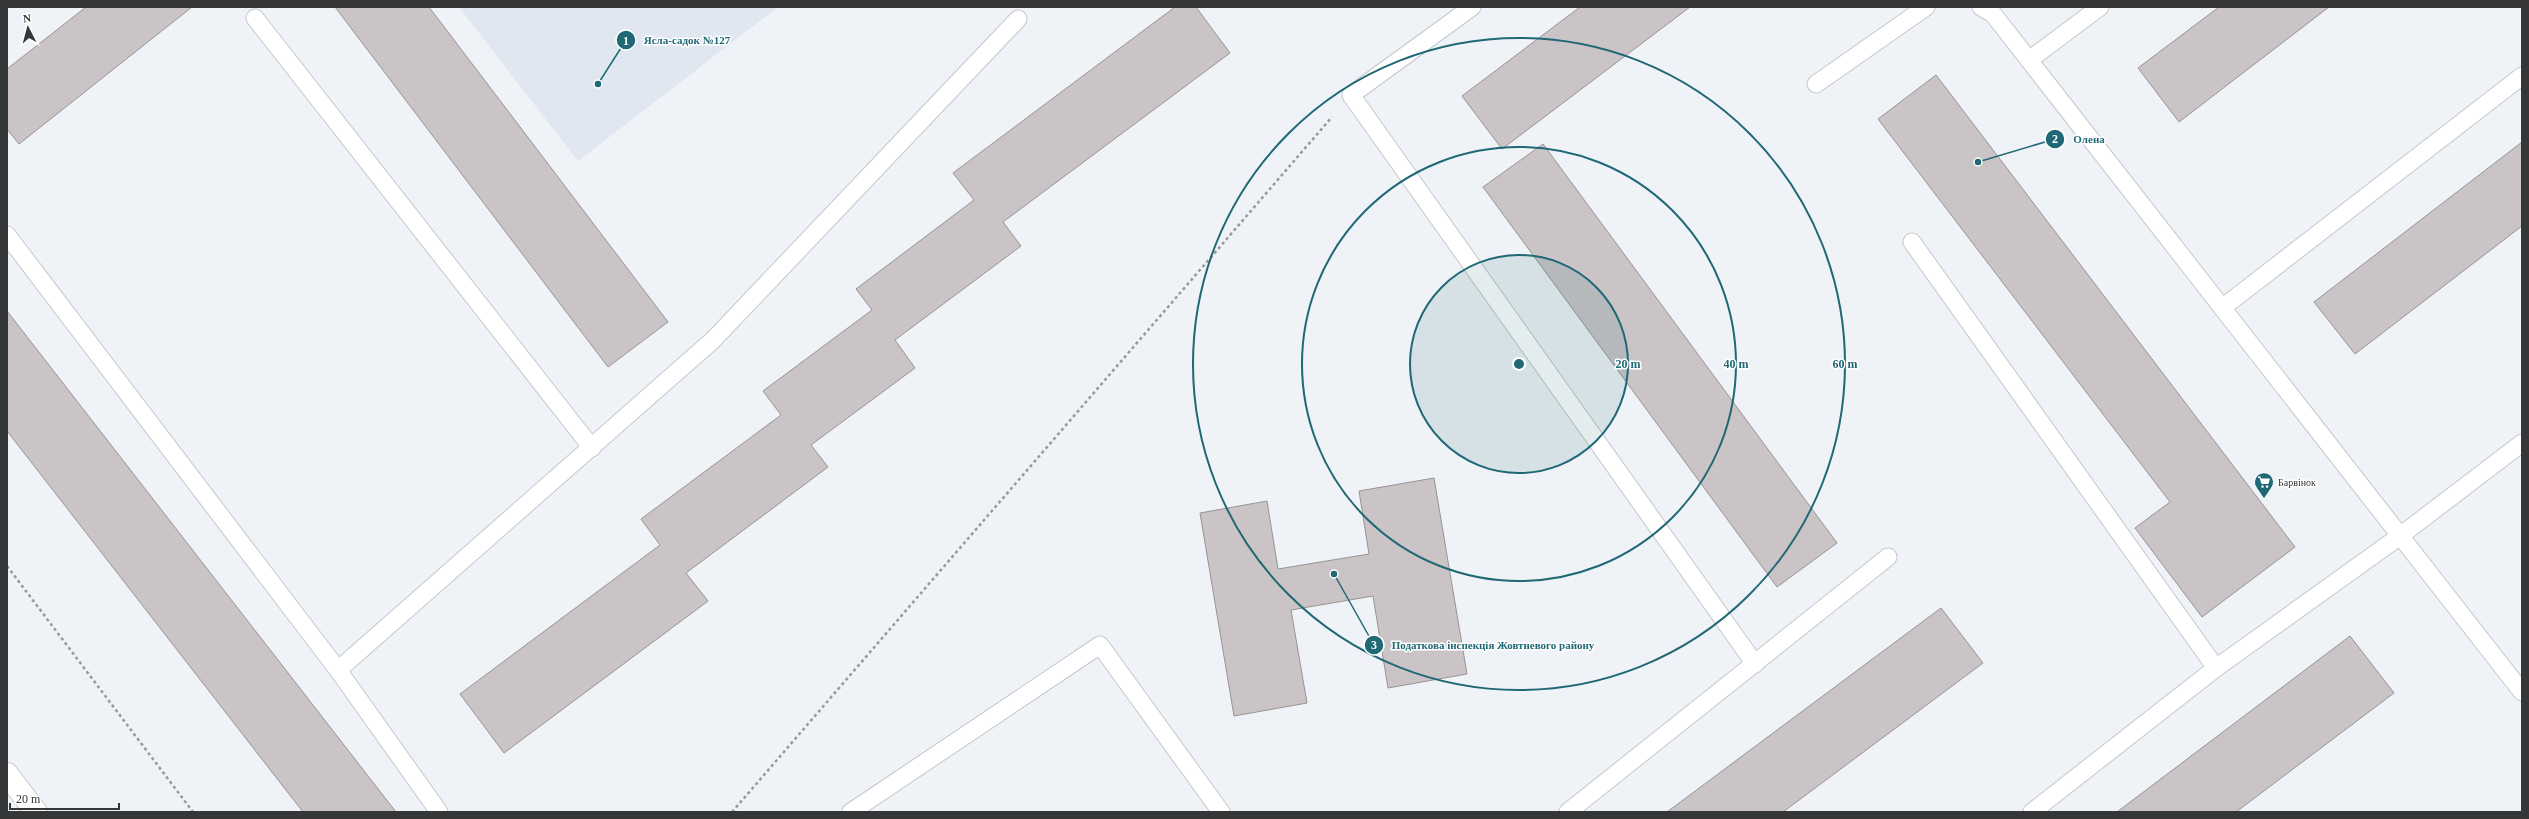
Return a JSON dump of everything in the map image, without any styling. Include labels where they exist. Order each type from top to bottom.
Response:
[{"type":"street","points":[[7,774],[36,812]]},
{"type":"lane","points":[[1472,7],[1351,95],[1755,664]]},
{"type":"lane","points":[[1816,84],[1926,7]]},
{"type":"lane","points":[[1981,7],[1993,14],[2522,692]]},
{"type":"lane","points":[[2028,60],[2100,7]]},
{"type":"lane","points":[[255,18],[592,448]]},
{"type":"lane","points":[[338,670],[713,340],[1018,19]]},
{"type":"lane","points":[[2222,308],[2522,76]]},
{"type":"lane","points":[[7,236],[338,670],[439,812]]},
{"type":"lane","points":[[1912,242],[2216,668]]},
{"type":"lane","points":[[2032,812],[2216,668],[2400,536],[2522,443]]},
{"type":"lane","points":[[1568,812],[1888,557]]},
{"type":"lane","points":[[851,812],[1100,645],[1221,812]]},
{"type":"path","points":[[732,812],[1351,95]]},
{"type":"path","points":[[7,566],[193,812]]},
{"type":"shaded area","points":[[459,7],[778,7],[578,161]]},
{"type":"building","points":[[86,7],[192,7],[19,144],[7,129],[7,69]]},
{"type":"building","points":[[335,7],[429,7],[668,322],[608,367]]},
{"type":"building","points":[[1175,7],[1196,7],[1230,53],[1003,222],[1021,246],[895,340],[915,368],[811,445],[828,467],[686,573],[708,601],[504,753],[460,694],[660,545],[641,519],[781,415],[763,391],[872,310],[856,289],[974,200],[953,173]]},
{"type":"building","points":[[1580,7],[1690,7],[1502,149],[1462,96]]},
{"type":"building","points":[[2219,7],[2329,7],[2179,122],[2138,68]]},
{"type":"building","points":[[1936,75],[2295,547],[2202,617],[2135,528],[2170,502],[1878,119]]},
{"type":"building","points":[[2522,142],[2522,226],[2355,354],[2314,302]]},
{"type":"building","points":[[1543,144],[1837,543],[1777,587],[1483,187]]},
{"type":"building","points":[[7,311],[396,812],[303,812],[7,431]]},
{"type":"building","points":[[1434,478],[1467,674],[1388,688],[1373,596],[1291,610],[1307,703],[1234,716],[1200,513],[1267,501],[1278,569],[1369,554],[1359,491]]},
{"type":"building","points":[[1941,608],[1983,663],[1783,812],[1667,812]]},
{"type":"building","points":[[2350,636],[2394,693],[2236,812],[2117,812]]},
{"type":"place","name":"Ясла-садок №127","points":[[598,84]]},
{"type":"place","name":"Олена","points":[[1978,162]]},
{"type":"place","name":"Барвінок","points":[[2264,499]]},
{"type":"place","name":"Податкова інспекція Жовтневого району","points":[[1334,574]]}]
